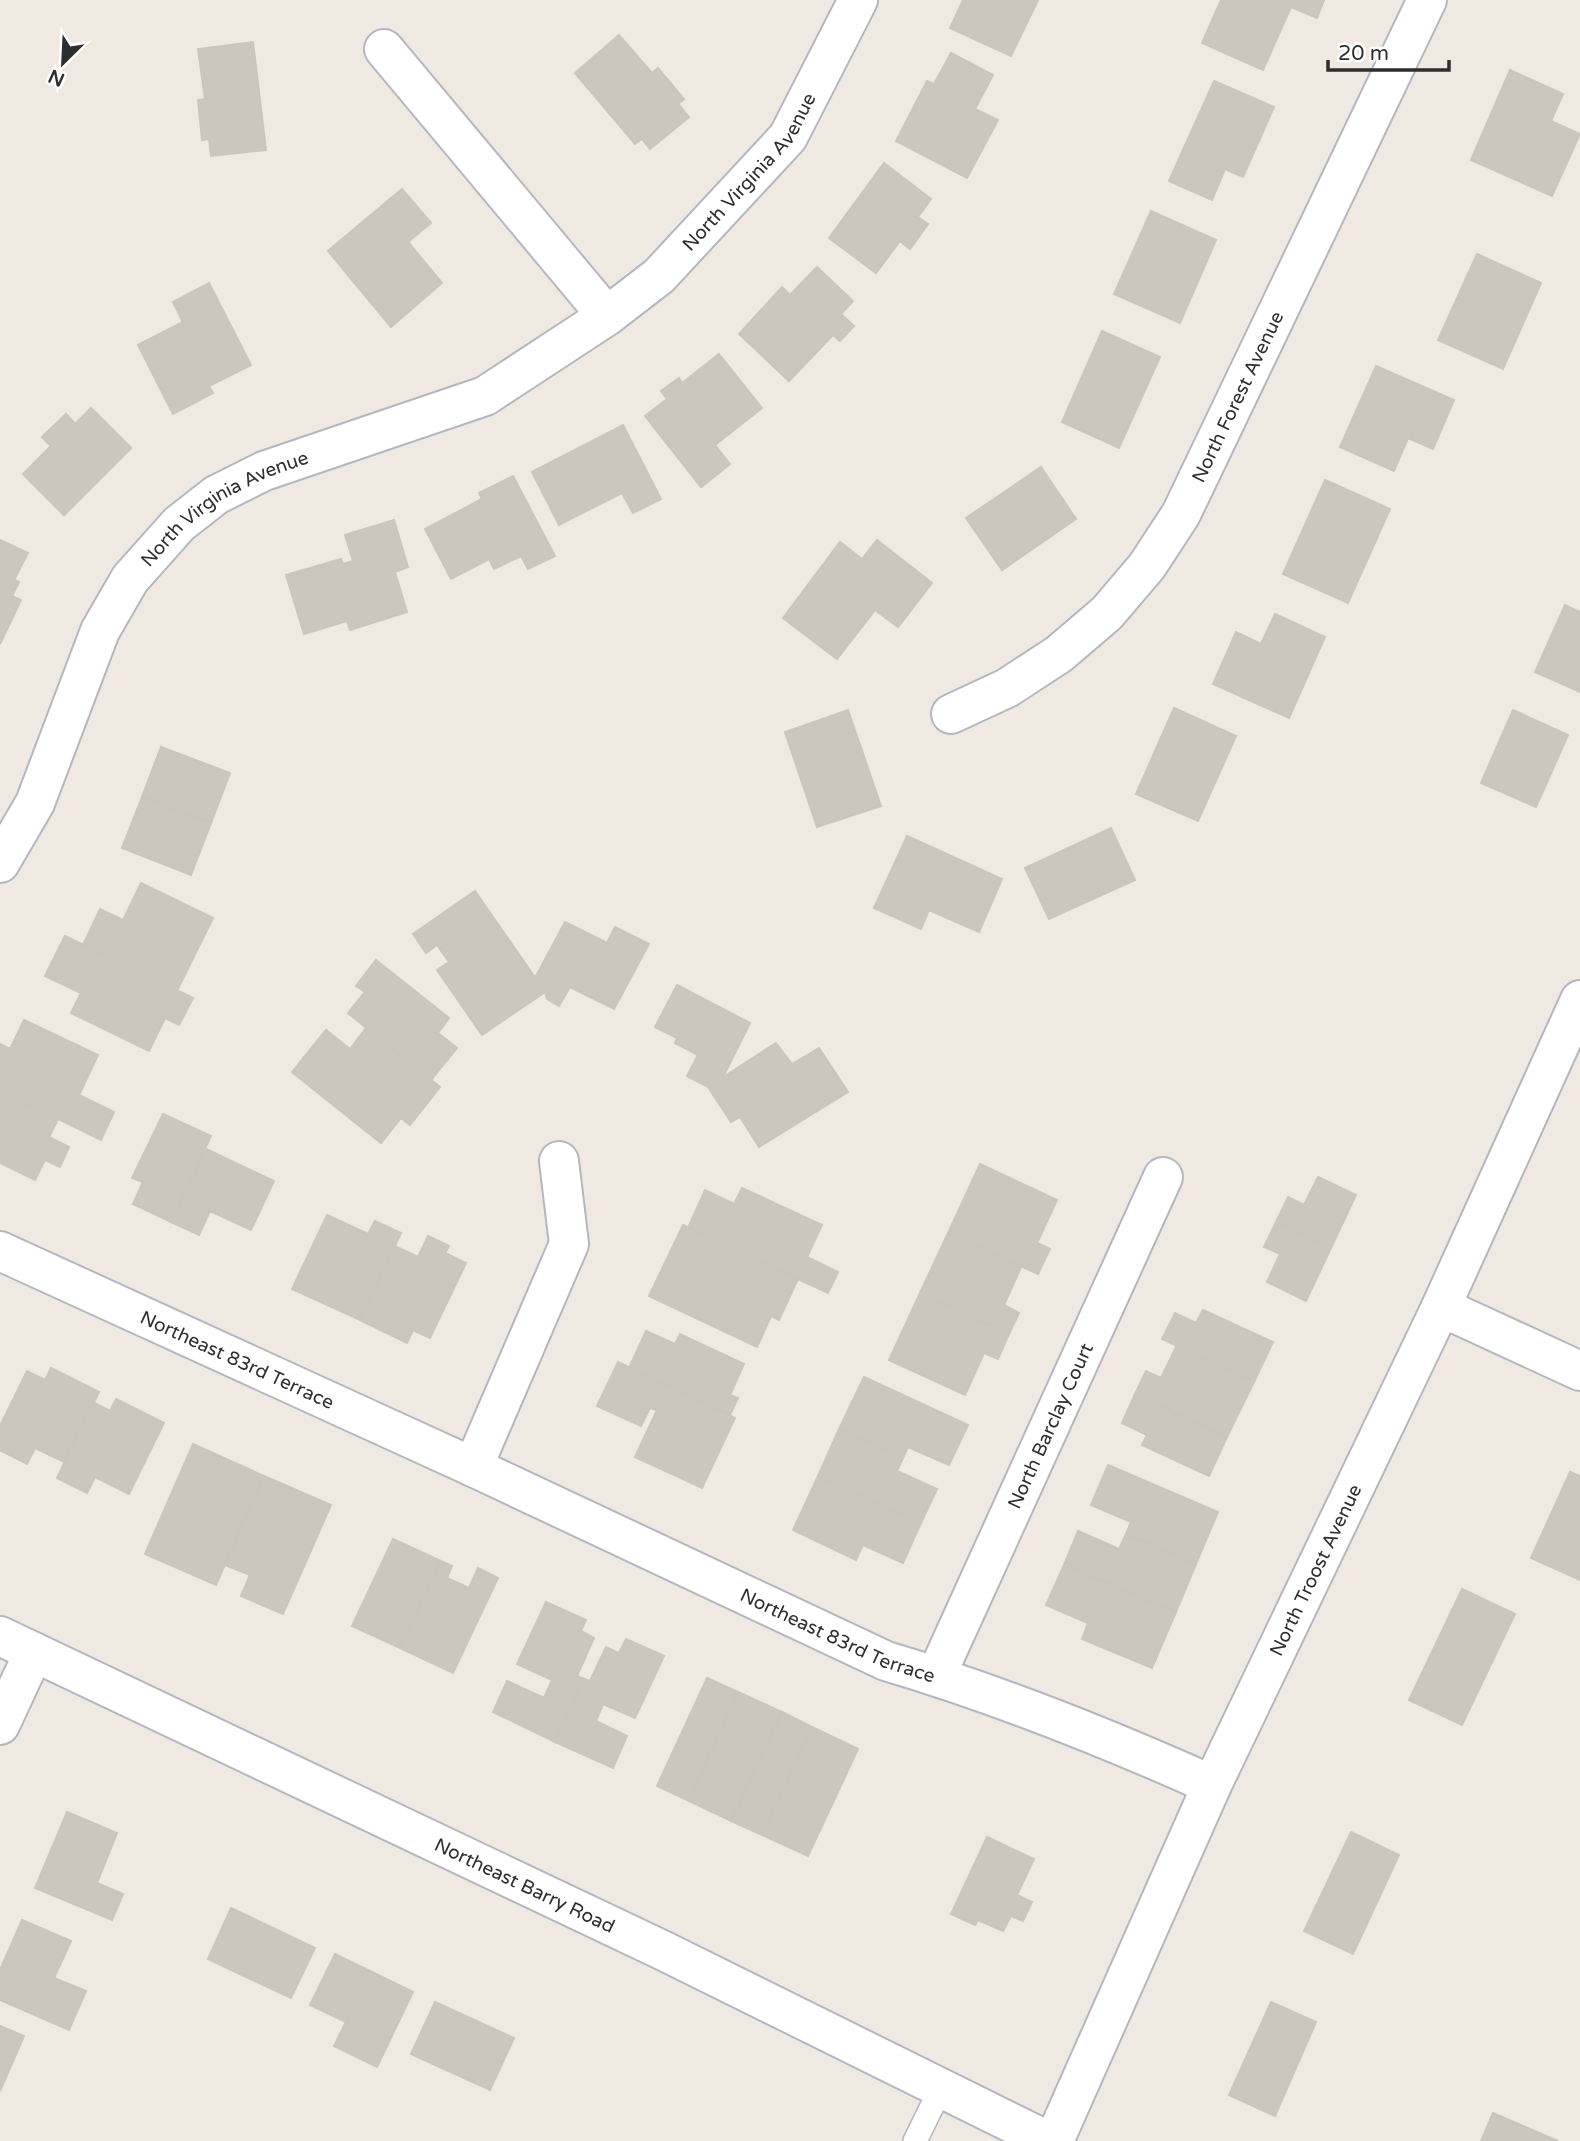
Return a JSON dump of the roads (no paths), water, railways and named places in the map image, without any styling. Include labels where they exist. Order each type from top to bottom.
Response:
[{"type":"street","name":"North Virginia Avenue","points":[[0,863],[35,803],[100,631],[130,579],[179,524],[216,495],[264,471],[485,396],[607,316],[659,276],[788,137],[858,0]]},
{"type":"street","name":"North Forest Avenue","points":[[951,715],[1007,688],[1059,654],[1107,613],[1147,566],[1181,514],[1427,0]]},
{"type":"street","points":[[384,49],[607,316]]},
{"type":"street","name":"North Troost Avenue","points":[[1054,2141],[1212,1784],[1441,1307],[1580,1000]]},
{"type":"street","points":[[473,1467],[569,1244],[559,1161]]},
{"type":"street","name":"North Barclay Court","points":[[936,1676],[1163,1177]]},
{"type":"street","name":"Northeast 83rd Terrace","points":[[0,1251],[473,1467],[886,1661],[1073,1725],[1212,1784]]},
{"type":"street","points":[[1441,1307],[1580,1371]]},
{"type":"street","name":"Northeast Barry Road","points":[[0,1636],[662,1950],[1048,2141]]},
{"type":"street","points":[[0,1725],[34,1652]]},
{"type":"lane","points":[[915,2141],[941,2088]]}]
